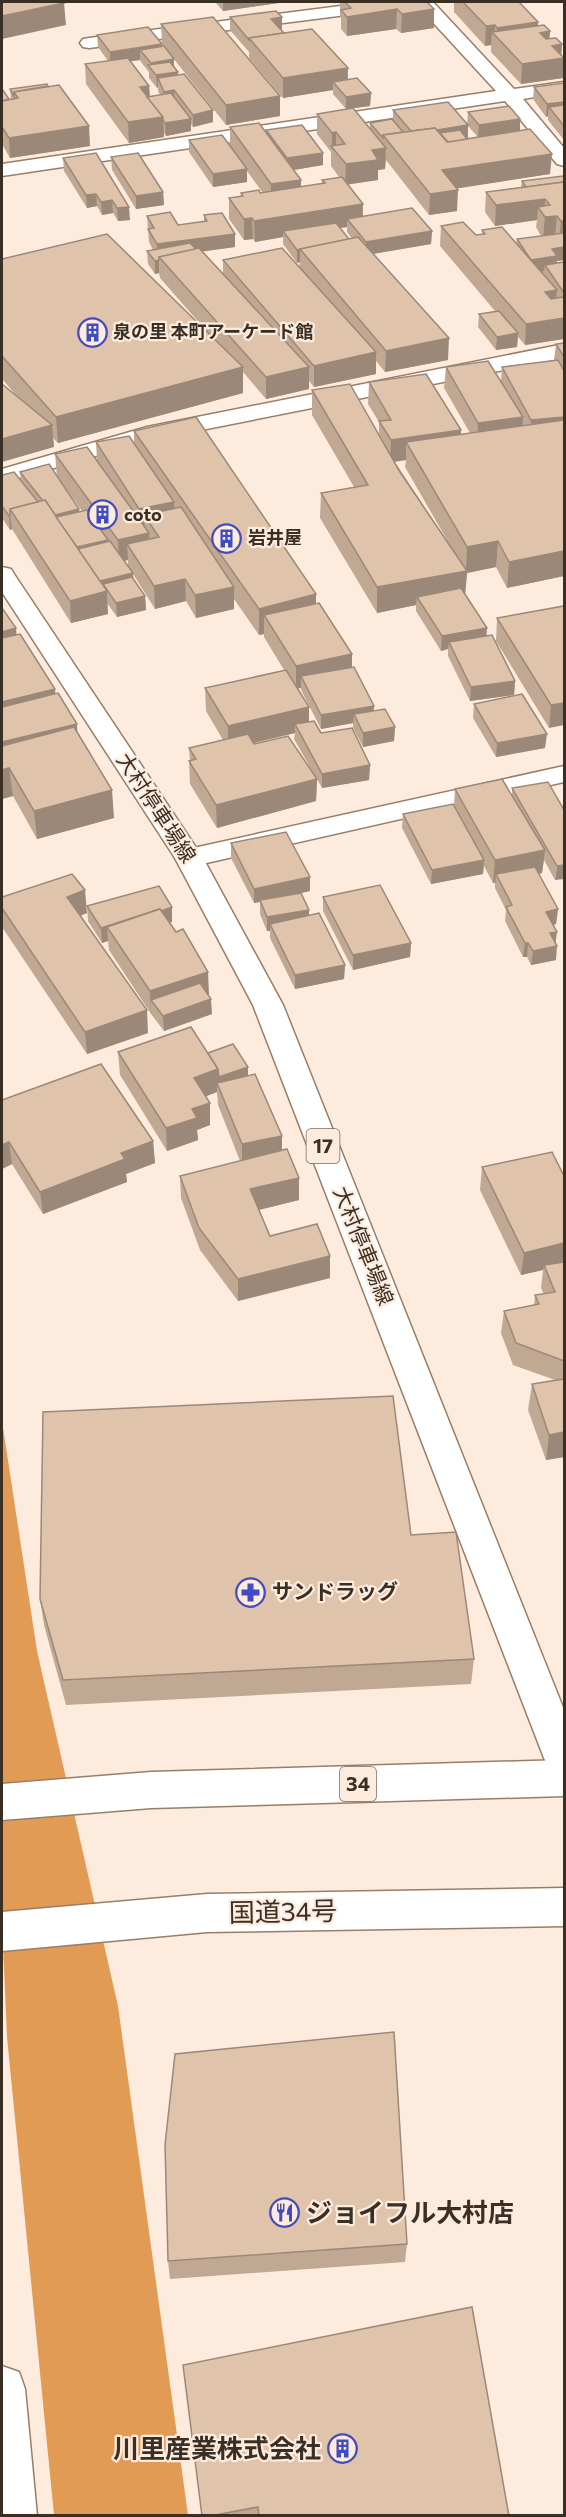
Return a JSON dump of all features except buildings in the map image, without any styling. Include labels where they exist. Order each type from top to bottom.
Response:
[{"type":"main road","points":[[88,43],[409,2]]},
{"type":"main road","points":[[424,2],[510,95],[564,160]]},
{"type":"main road","points":[[2,170],[564,87]]},
{"type":"main road","points":[[2,476],[147,434],[564,351]]},
{"type":"main road","name":"大村停車場線","points":[[2,574],[189,858],[268,1005],[564,1758]]},
{"type":"main road","points":[[189,858],[564,774]]},
{"type":"main road","name":"34","points":[[2,1802],[151,1790],[564,1778]]},
{"type":"main road","name":"国道34号","points":[[2,1932],[207,1913],[564,1907]]},
{"type":"main road","points":[[2,2389],[13,2516]]},
{"type":"shaded area","points":[[2,1421],[37,1651],[118,2006],[188,2515],[54,2515],[7,2037],[2,1923]]},
{"type":"place","name":"泉の里 本町アーケード館","points":[[92,332]]},
{"type":"place","name":"coto","points":[[103,515]]},
{"type":"place","name":"岩井屋","points":[[227,538]]},
{"type":"place","name":"サンドラッグ","points":[[251,1592]]},
{"type":"place","name":"ジョイフル大村店","points":[[285,2213]]},
{"type":"place","name":"川里産業株式会社","points":[[342,2449]]}]
